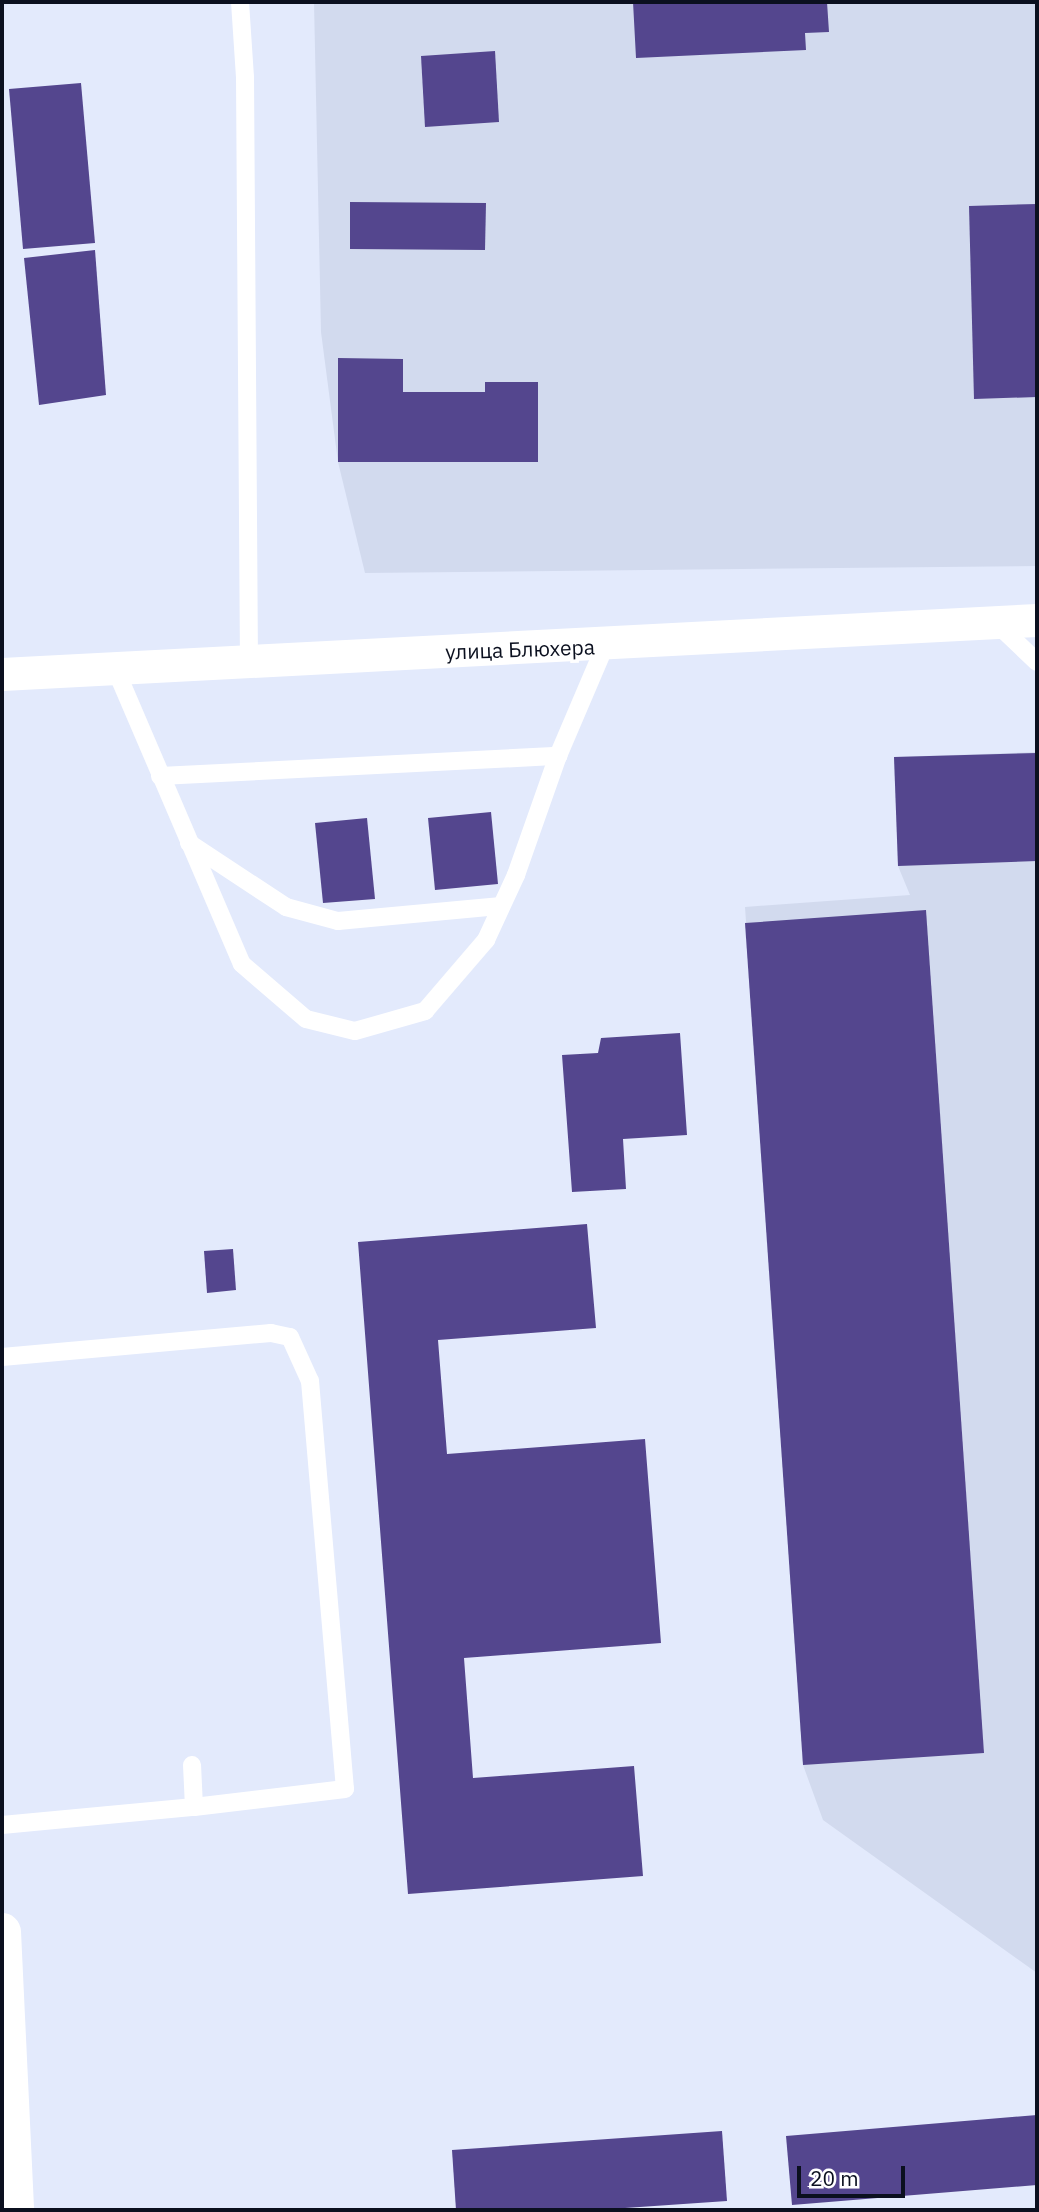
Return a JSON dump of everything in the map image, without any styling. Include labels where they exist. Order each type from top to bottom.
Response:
[{"type":"main road","points":[[2,1932],[15,2210]]},
{"type":"street","name":"улица Блюхера","points":[[2,674],[605,646],[1037,620]]},
{"type":"lane","points":[[240,2],[245,77],[249,661]]},
{"type":"lane","points":[[995,622],[1037,662]]},
{"type":"lane","points":[[115,668],[242,964],[306,1019],[355,1031],[425,1011],[486,940],[558,756],[605,646]]},
{"type":"lane","points":[[160,776],[558,756]]},
{"type":"lane","points":[[189,843],[286,907],[338,921],[501,906]]},
{"type":"lane","points":[[2,1357],[271,1333],[290,1337],[310,1381],[345,1789],[194,1807],[2,1825]]},
{"type":"lane","points":[[192,1765],[194,1807]]},
{"type":"shaded area","points":[[314,2],[1037,2],[1037,566],[365,573],[338,462],[321,332]]},
{"type":"shaded area","points":[[1037,752],[1037,1973],[823,1820],[803,1765],[745,907],[910,895],[898,866],[894,757]]},
{"type":"building","points":[[633,2],[827,2],[829,32],[805,33],[806,50],[636,58]]},
{"type":"building","points":[[495,51],[499,122],[425,127],[421,56]]},
{"type":"building","points":[[81,83],[95,243],[23,249],[9,89]]},
{"type":"building","points":[[350,202],[486,203],[485,250],[350,249]]},
{"type":"building","points":[[1037,204],[1037,397],[974,399],[969,206]]},
{"type":"building","points":[[95,250],[106,395],[39,405],[24,258]]},
{"type":"building","points":[[338,358],[403,359],[403,392],[485,392],[485,382],[538,382],[538,462],[338,462]]},
{"type":"building","points":[[1037,753],[1037,861],[898,866],[894,757]]},
{"type":"building","points":[[491,812],[498,884],[435,890],[428,818]]},
{"type":"building","points":[[367,818],[375,899],[323,903],[315,823]]},
{"type":"building","points":[[926,910],[984,1753],[803,1765],[745,923]]},
{"type":"building","points":[[680,1033],[687,1135],[623,1139],[626,1189],[572,1192],[562,1055],[598,1053],[601,1038]]},
{"type":"building","points":[[587,1224],[596,1328],[438,1340],[447,1454],[645,1439],[661,1643],[464,1658],[473,1778],[634,1766],[643,1876],[408,1894],[358,1242]]},
{"type":"building","points":[[233,1249],[236,1290],[207,1293],[204,1251]]},
{"type":"building","points":[[1037,2115],[1037,2185],[792,2205],[786,2136]]},
{"type":"building","points":[[722,2131],[727,2201],[596,2210],[456,2210],[452,2150]]}]
